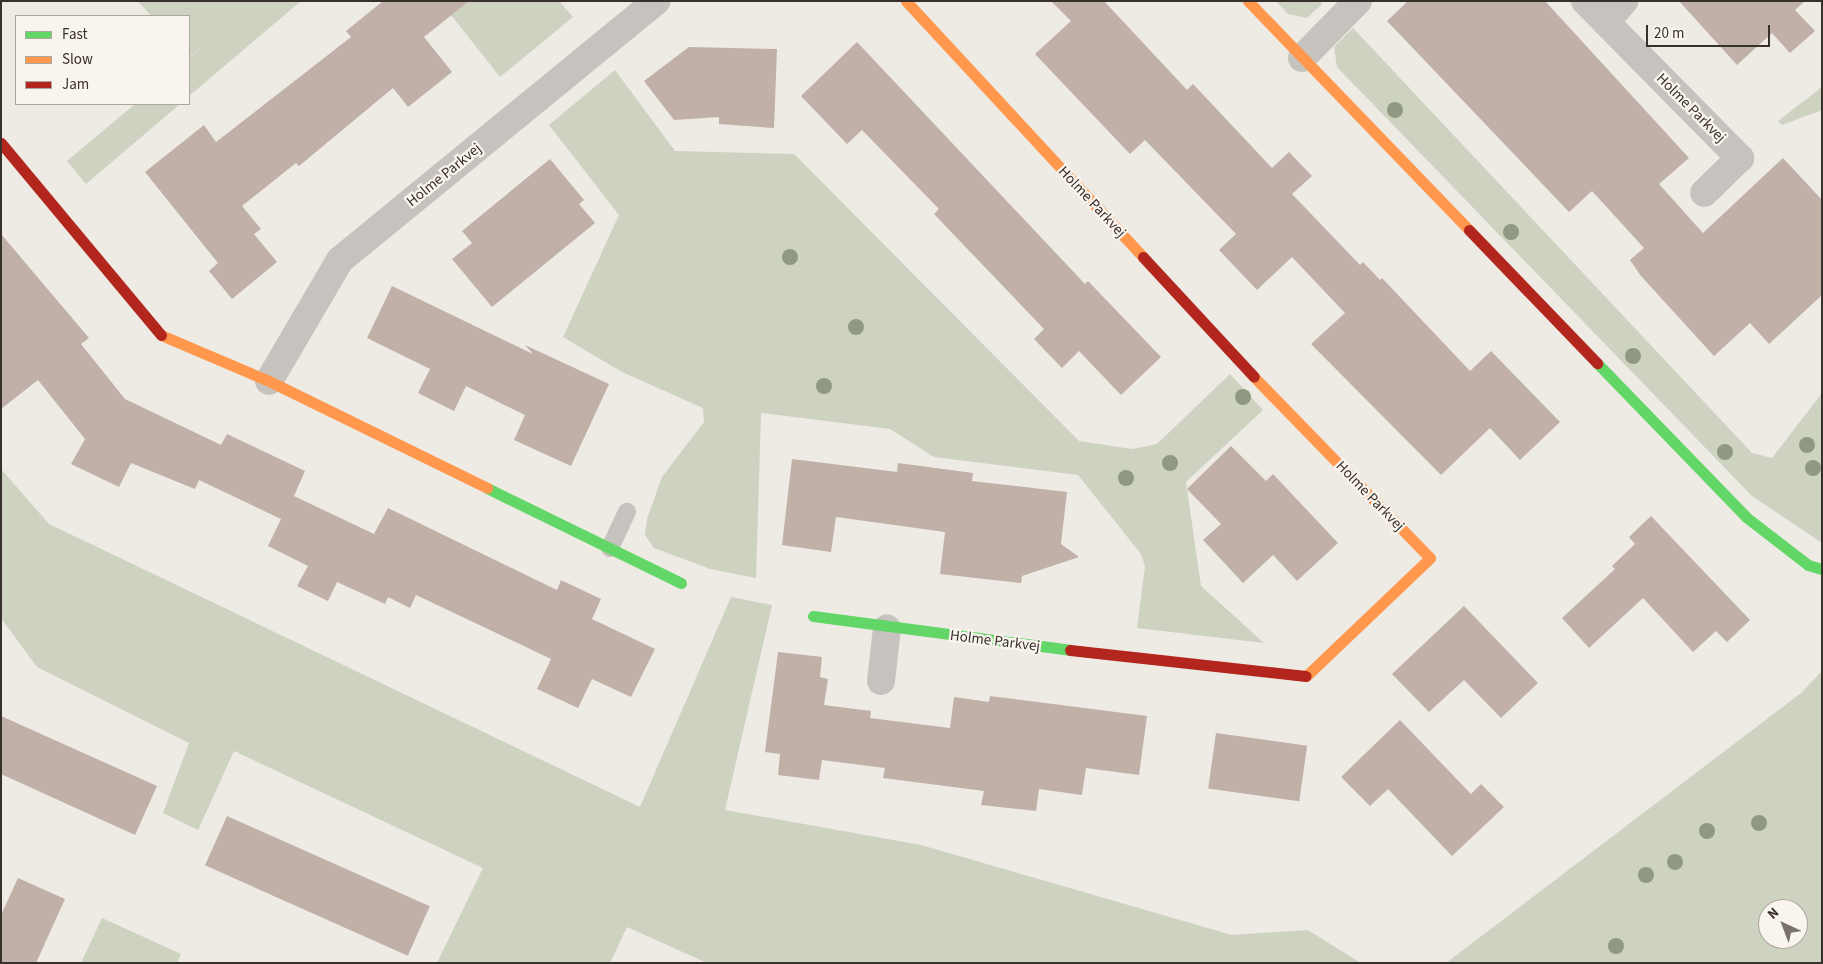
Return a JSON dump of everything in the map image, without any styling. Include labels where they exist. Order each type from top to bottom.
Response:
[{"type":"street","name":"Holme Parkvej","points":[[269,381],[340,260],[657,1]]},
{"type":"street","name":"Holme Parkvej","points":[[813,616],[887,628],[1306,676],[1430,558],[1252,375],[906,1]]},
{"type":"street","points":[[1248,1],[1746,517],[1808,565],[1822,569]]},
{"type":"street","points":[[1302,58],[1358,1]]},
{"type":"street","name":"Holme Parkvej","points":[[1586,1],[1740,158],[1704,193]]},
{"type":"street","points":[[1606,22],[1624,1]]},
{"type":"street","points":[[1,143],[162,336],[269,381],[681,583]]},
{"type":"street","points":[[881,681],[887,628]]},
{"type":"lane","points":[[610,548],[627,512]]},
{"type":"green space","points":[[138,1],[301,1],[190,95],[190,57],[207,42],[190,56],[190,15],[150,15]]},
{"type":"green space","points":[[440,1],[559,1],[573,17],[500,77]]},
{"type":"green space","points":[[1276,1],[1320,1],[1322,4],[1307,18],[1288,14]]},
{"type":"green space","points":[[1353,28],[1752,453],[1772,458],[1822,393],[1822,543],[1752,496],[1337,67],[1334,47]]},
{"type":"green space","points":[[615,70],[675,151],[794,154],[1079,441],[1132,449],[1157,444],[1230,374],[1263,410],[1186,482],[1201,586],[1264,643],[1137,628],[1145,566],[1141,554],[1078,475],[934,457],[890,429],[761,413],[756,578],[710,569],[654,548],[645,535],[647,519],[662,477],[704,422],[703,408],[622,372],[563,337],[619,215],[549,125]]},
{"type":"green space","points":[[1822,87],[1822,110],[1782,125],[1778,121]]},
{"type":"green space","points":[[134,105],[179,105],[86,184],[67,161]]},
{"type":"green space","points":[[1,469],[49,524],[640,807],[731,597],[772,605],[725,810],[921,845],[1232,935],[1308,930],[1359,962],[1376,963],[707,963],[627,927],[610,963],[437,963],[483,868],[234,751],[198,830],[163,813],[189,743],[37,667],[1,618]]},
{"type":"green space","points":[[1822,671],[1822,963],[1446,963],[1801,693]]},
{"type":"green space","points":[[102,918],[181,954],[177,963],[81,963]]},
{"type":"building","points":[[383,1],[469,1],[424,37],[452,72],[408,107],[393,88],[299,166],[296,163],[242,206],[261,229],[254,234],[277,262],[232,299],[209,271],[218,263],[145,172],[204,125],[216,142],[351,37],[346,31]]},
{"type":"building","points":[[1051,1],[1104,1],[1187,90],[1193,84],[1272,168],[1289,152],[1312,176],[1292,194],[1360,265],[1363,262],[1380,280],[1382,278],[1470,371],[1491,351],[1560,422],[1520,460],[1490,428],[1441,475],[1311,344],[1345,313],[1292,257],[1257,290],[1219,250],[1236,234],[1145,140],[1130,154],[1035,54],[1071,21]]},
{"type":"building","points":[[1408,1],[1545,1],[1689,158],[1659,184],[1703,233],[1783,158],[1822,200],[1822,295],[1769,344],[1750,323],[1714,356],[1641,276],[1630,260],[1644,248],[1592,191],[1569,212],[1387,21]]},
{"type":"building","points":[[1679,1],[1805,1],[1795,10],[1815,31],[1790,53],[1772,33],[1737,65]]},
{"type":"building","points":[[857,42],[1085,284],[1088,281],[1161,357],[1121,395],[1079,351],[1062,368],[1034,339],[1044,329],[934,214],[939,209],[862,130],[847,144],[801,96]]},
{"type":"building","points":[[689,47],[777,49],[774,128],[719,124],[719,117],[674,120],[644,81]]},
{"type":"building","points":[[550,159],[584,200],[579,204],[595,223],[492,307],[452,259],[472,243],[462,231]]},
{"type":"building","points":[[1,234],[89,338],[81,344],[125,399],[221,445],[227,434],[305,471],[294,496],[374,534],[388,508],[557,590],[561,580],[601,599],[592,619],[655,649],[631,697],[592,679],[578,708],[537,689],[551,659],[416,595],[410,608],[388,597],[385,604],[337,582],[328,601],[297,586],[308,566],[268,546],[281,519],[199,480],[195,489],[131,463],[119,487],[71,464],[85,439],[38,380],[1,409]]},
{"type":"building","points":[[392,286],[533,354],[525,345],[609,384],[571,466],[514,440],[525,415],[466,386],[454,411],[418,393],[430,369],[367,338]]},
{"type":"building","points":[[1231,446],[1266,481],[1273,474],[1338,543],[1297,581],[1273,555],[1243,583],[1203,540],[1221,524],[1187,489]]},
{"type":"building","points":[[792,459],[897,472],[898,463],[973,473],[972,481],[1067,492],[1061,544],[1079,557],[1022,576],[1021,583],[940,574],[945,532],[836,517],[831,552],[782,545]]},
{"type":"building","points":[[1651,516],[1750,620],[1727,642],[1716,631],[1693,652],[1643,598],[1589,648],[1562,618],[1615,569],[1612,566],[1635,544],[1629,537]]},
{"type":"building","points":[[1464,606],[1538,683],[1501,718],[1464,680],[1429,712],[1392,674]]},
{"type":"building","points":[[778,652],[822,657],[820,677],[828,679],[824,705],[871,711],[870,718],[950,728],[954,697],[989,702],[990,696],[1147,716],[1139,775],[1086,768],[1082,795],[1039,789],[1036,811],[981,805],[984,791],[883,778],[885,768],[822,760],[819,780],[778,775],[780,754],[765,752]]},
{"type":"building","points":[[1,716],[157,786],[135,835],[1,774]]},
{"type":"building","points":[[1400,720],[1471,794],[1481,784],[1504,807],[1452,856],[1388,789],[1370,806],[1341,777]]},
{"type":"building","points":[[1216,733],[1307,746],[1299,801],[1208,788]]},
{"type":"building","points":[[227,816],[430,906],[408,956],[205,865]]},
{"type":"building","points":[[18,878],[65,899],[36,963],[1,963],[1,915]]},
{"type":"traffic: fast","points":[[1597,363],[1746,517],[1808,565],[1822,569]]},
{"type":"traffic: fast","points":[[487,488],[681,583]]},
{"type":"traffic: fast","points":[[813,616],[1070,650]]},
{"type":"traffic: slow","points":[[906,1],[1143,257]]},
{"type":"traffic: slow","points":[[1248,1],[1469,230]]},
{"type":"traffic: slow","points":[[161,335],[269,381],[487,488]]},
{"type":"traffic: slow","points":[[1254,377],[1430,558],[1306,676]]},
{"type":"traffic: jam","points":[[1,143],[161,335]]},
{"type":"traffic: jam","points":[[1469,230],[1597,363]]},
{"type":"traffic: jam","points":[[1143,257],[1254,377]]},
{"type":"traffic: jam","points":[[1070,650],[1306,676]]}]
